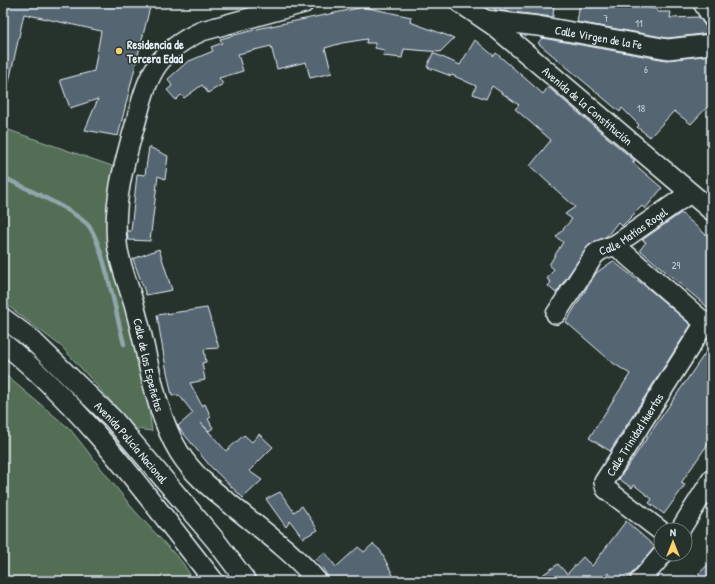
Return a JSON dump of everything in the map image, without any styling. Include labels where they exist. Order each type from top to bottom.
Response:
[{"type":"street","name":"Calle de las Espeñetas","points":[[304,3],[217,26],[186,38],[172,48],[158,64],[144,90],[120,181],[117,207],[117,245],[137,314],[152,380],[169,433],[179,452],[204,483],[287,550],[317,581]]},
{"type":"street","name":"Avenida de la Constitución","points":[[460,3],[486,20],[712,211]]},
{"type":"street","points":[[703,3],[712,17]]},
{"type":"street","name":"Calle Virgen de la Fe","points":[[486,20],[538,26],[668,49],[712,44]]},
{"type":"street","name":"Calle Matías Rogel","points":[[556,314],[590,259],[601,250],[615,246],[690,193]]},
{"type":"street","points":[[615,246],[708,326]]},
{"type":"street","name":"Avenida Policía Nacional","points":[[3,318],[30,338],[113,419],[216,541],[246,581]]},
{"type":"street","name":"Calle Trinidad Huertas","points":[[653,525],[606,489],[604,482],[708,326]]},
{"type":"street","name":"Avenida Policía Nacional","points":[[3,343],[26,361],[65,398],[101,439],[214,581]]},
{"type":"street","points":[[685,522],[712,479]]},
{"type":"street","points":[[640,581],[656,562]]},
{"type":"green space","points":[[3,128],[115,167],[152,431],[136,429],[62,347],[3,302]]},
{"type":"green space","points":[[3,373],[70,429],[134,510],[182,562],[194,581],[3,581]]},
{"type":"building","name":"Residencia de Tercera Edad","points":[[3,3],[151,3],[118,136],[85,130],[98,99],[70,108],[60,80],[94,71],[101,31],[24,14],[8,86],[3,86]]},
{"type":"building","points":[[487,3],[554,3],[553,17],[496,10]]},
{"type":"building","points":[[580,3],[644,3],[644,7],[657,9],[657,12],[671,12],[670,18],[699,17],[710,33],[668,38],[577,22]]},
{"type":"building","points":[[359,6],[411,17],[410,22],[454,38],[440,52],[404,49],[402,58],[383,56],[384,50],[375,48],[375,43],[366,43],[367,39],[342,43],[325,48],[332,73],[310,78],[306,62],[277,69],[271,46],[238,54],[243,71],[219,78],[223,84],[208,93],[202,85],[184,98],[181,95],[176,100],[167,90],[172,86],[168,79],[187,62],[213,51],[211,47],[222,43],[220,39],[261,28],[359,8]]},
{"type":"building","points":[[542,38],[666,60],[712,55],[712,102],[691,124],[674,111],[650,137],[637,127],[639,125],[622,108],[620,112],[538,43]]},
{"type":"building","points":[[475,40],[494,56],[496,53],[543,94],[548,87],[635,161],[632,162],[662,188],[645,209],[642,206],[622,226],[618,222],[607,236],[589,245],[556,293],[548,286],[551,282],[547,279],[554,269],[549,265],[563,242],[556,237],[572,219],[565,214],[575,207],[530,166],[551,140],[515,109],[519,105],[492,86],[486,99],[473,94],[476,86],[452,75],[451,76],[427,67],[433,53],[460,65]]},
{"type":"building","points":[[149,147],[168,156],[165,179],[158,176],[150,241],[128,240],[127,231],[131,231],[137,174],[145,175]]},
{"type":"building","points":[[681,213],[712,240],[712,311],[640,250],[646,242],[642,240]]},
{"type":"building","points":[[159,249],[172,290],[146,295],[133,259]]},
{"type":"building","points":[[613,261],[691,325],[610,451],[589,438],[630,374],[613,363],[566,322],[596,273]]},
{"type":"building","points":[[207,308],[219,348],[204,349],[206,362],[202,363],[205,380],[190,383],[202,406],[205,404],[211,417],[208,419],[213,428],[209,431],[201,423],[226,451],[244,435],[252,442],[259,434],[273,447],[249,471],[262,480],[243,498],[210,466],[179,428],[178,426],[193,413],[179,395],[172,396],[164,357],[157,315]]},
{"type":"building","points":[[712,343],[712,438],[681,483],[685,485],[664,514],[649,503],[652,499],[634,485],[632,488],[619,479]]},
{"type":"building","points":[[280,492],[294,512],[302,506],[318,530],[303,538],[290,521],[286,527],[266,499]]},
{"type":"building","points":[[626,521],[653,545],[653,549],[625,581],[617,581],[608,573],[600,581],[534,581],[558,564],[567,574],[583,557],[592,566]]},
{"type":"building","points":[[373,544],[380,550],[393,575],[391,581],[328,581],[327,575],[316,559],[325,552],[336,567],[358,547],[364,552]]},
{"type":"building","points":[[712,561],[712,581],[704,581],[698,574]]},
{"type":"waterway","points":[[3,177],[71,212],[88,225],[94,234],[99,247],[124,344]]},
{"type":"place","name":"Residencia de Tercera Edad","points":[[119,51]]}]
